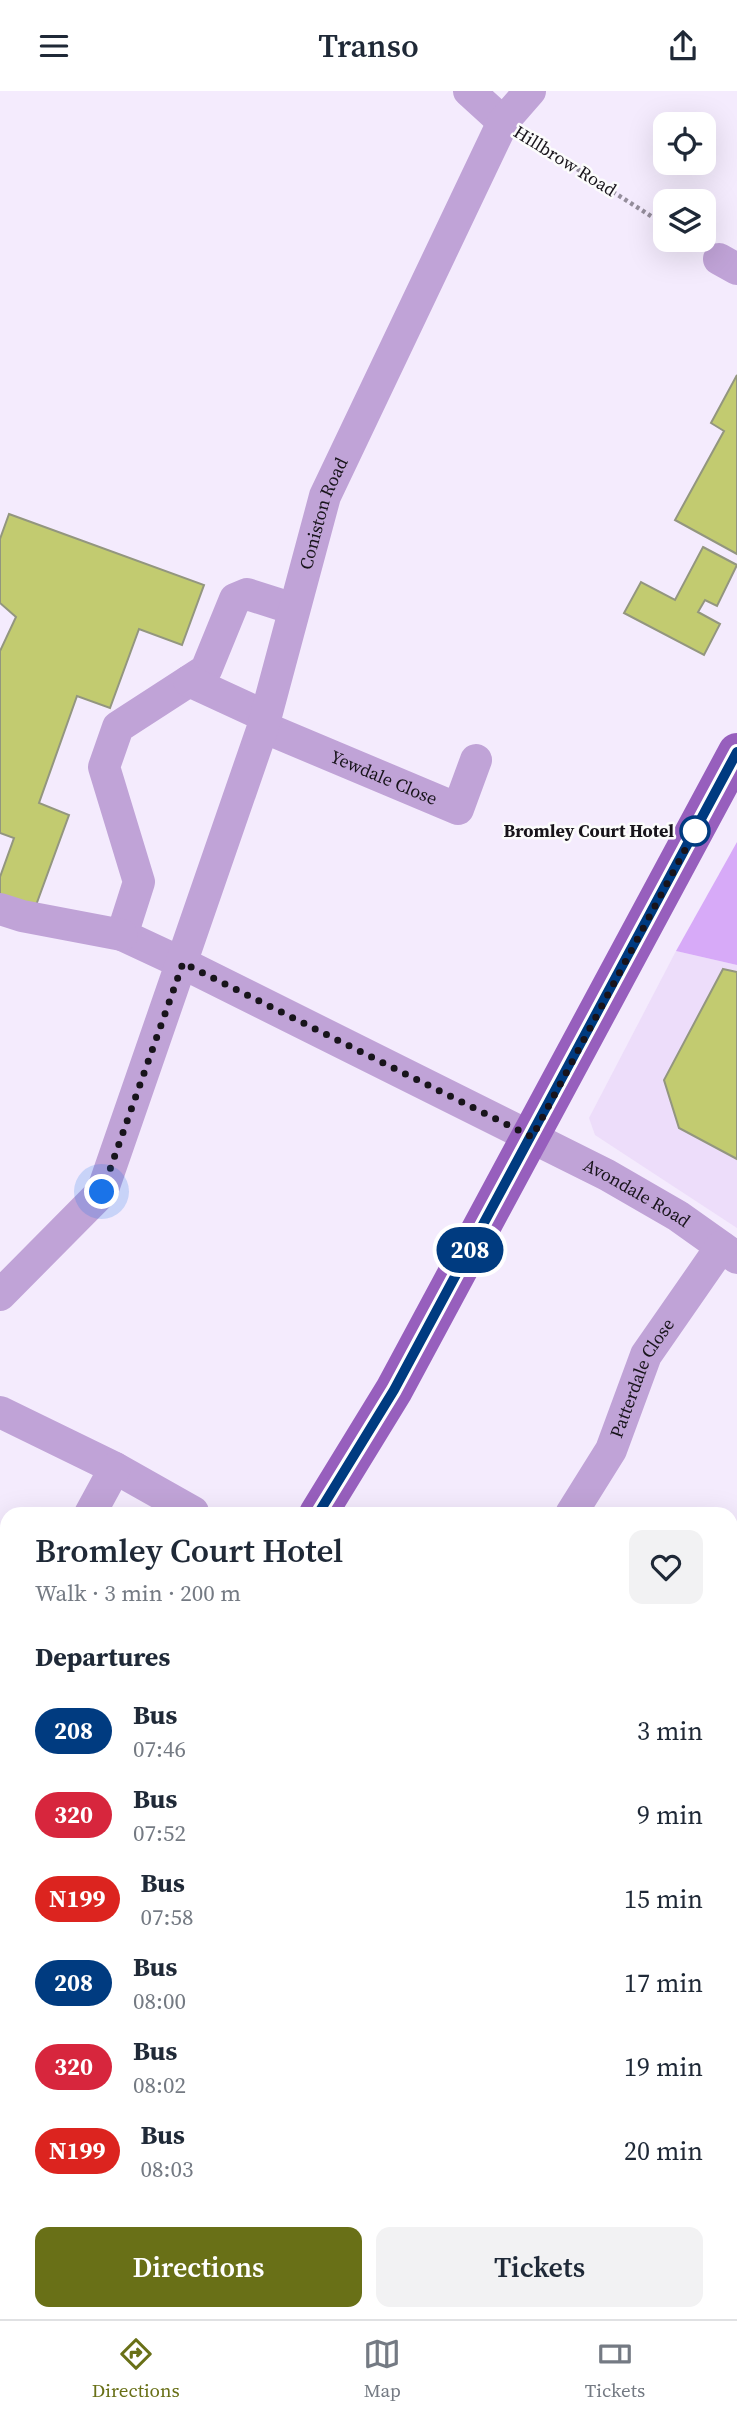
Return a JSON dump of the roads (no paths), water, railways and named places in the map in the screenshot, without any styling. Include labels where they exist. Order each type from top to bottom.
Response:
[{"type":"main road","points":[[322,1507],[394,1390],[737,752]]},
{"type":"street","name":"Hillbrow Road","points":[[469,91],[503,122]]},
{"type":"street","name":"Coniston Road","points":[[0,1295],[102,1192],[264,722],[325,496],[503,122],[530,91]]},
{"type":"street","points":[[122,935],[139,882],[104,767],[118,727],[206,670],[235,599],[247,594],[295,609]]},
{"type":"street","points":[[189,681],[264,722]]},
{"type":"street","name":"Yewdale Close","points":[[264,722],[458,809],[476,760]]},
{"type":"street","points":[[0,909],[22,916],[122,935],[532,1137]]},
{"type":"street","name":"Avondale Road","points":[[532,1137],[607,1175],[678,1216],[729,1252]]},
{"type":"street","name":"Patterdale Close","points":[[575,1507],[611,1450],[646,1356],[729,1252]]},
{"type":"street","points":[[0,1412],[115,1468],[184,1507]]},
{"type":"street","points":[[94,1507],[115,1468]]},
{"type":"place","name":"Bromley Court Hotel","points":[[695,831]]}]
